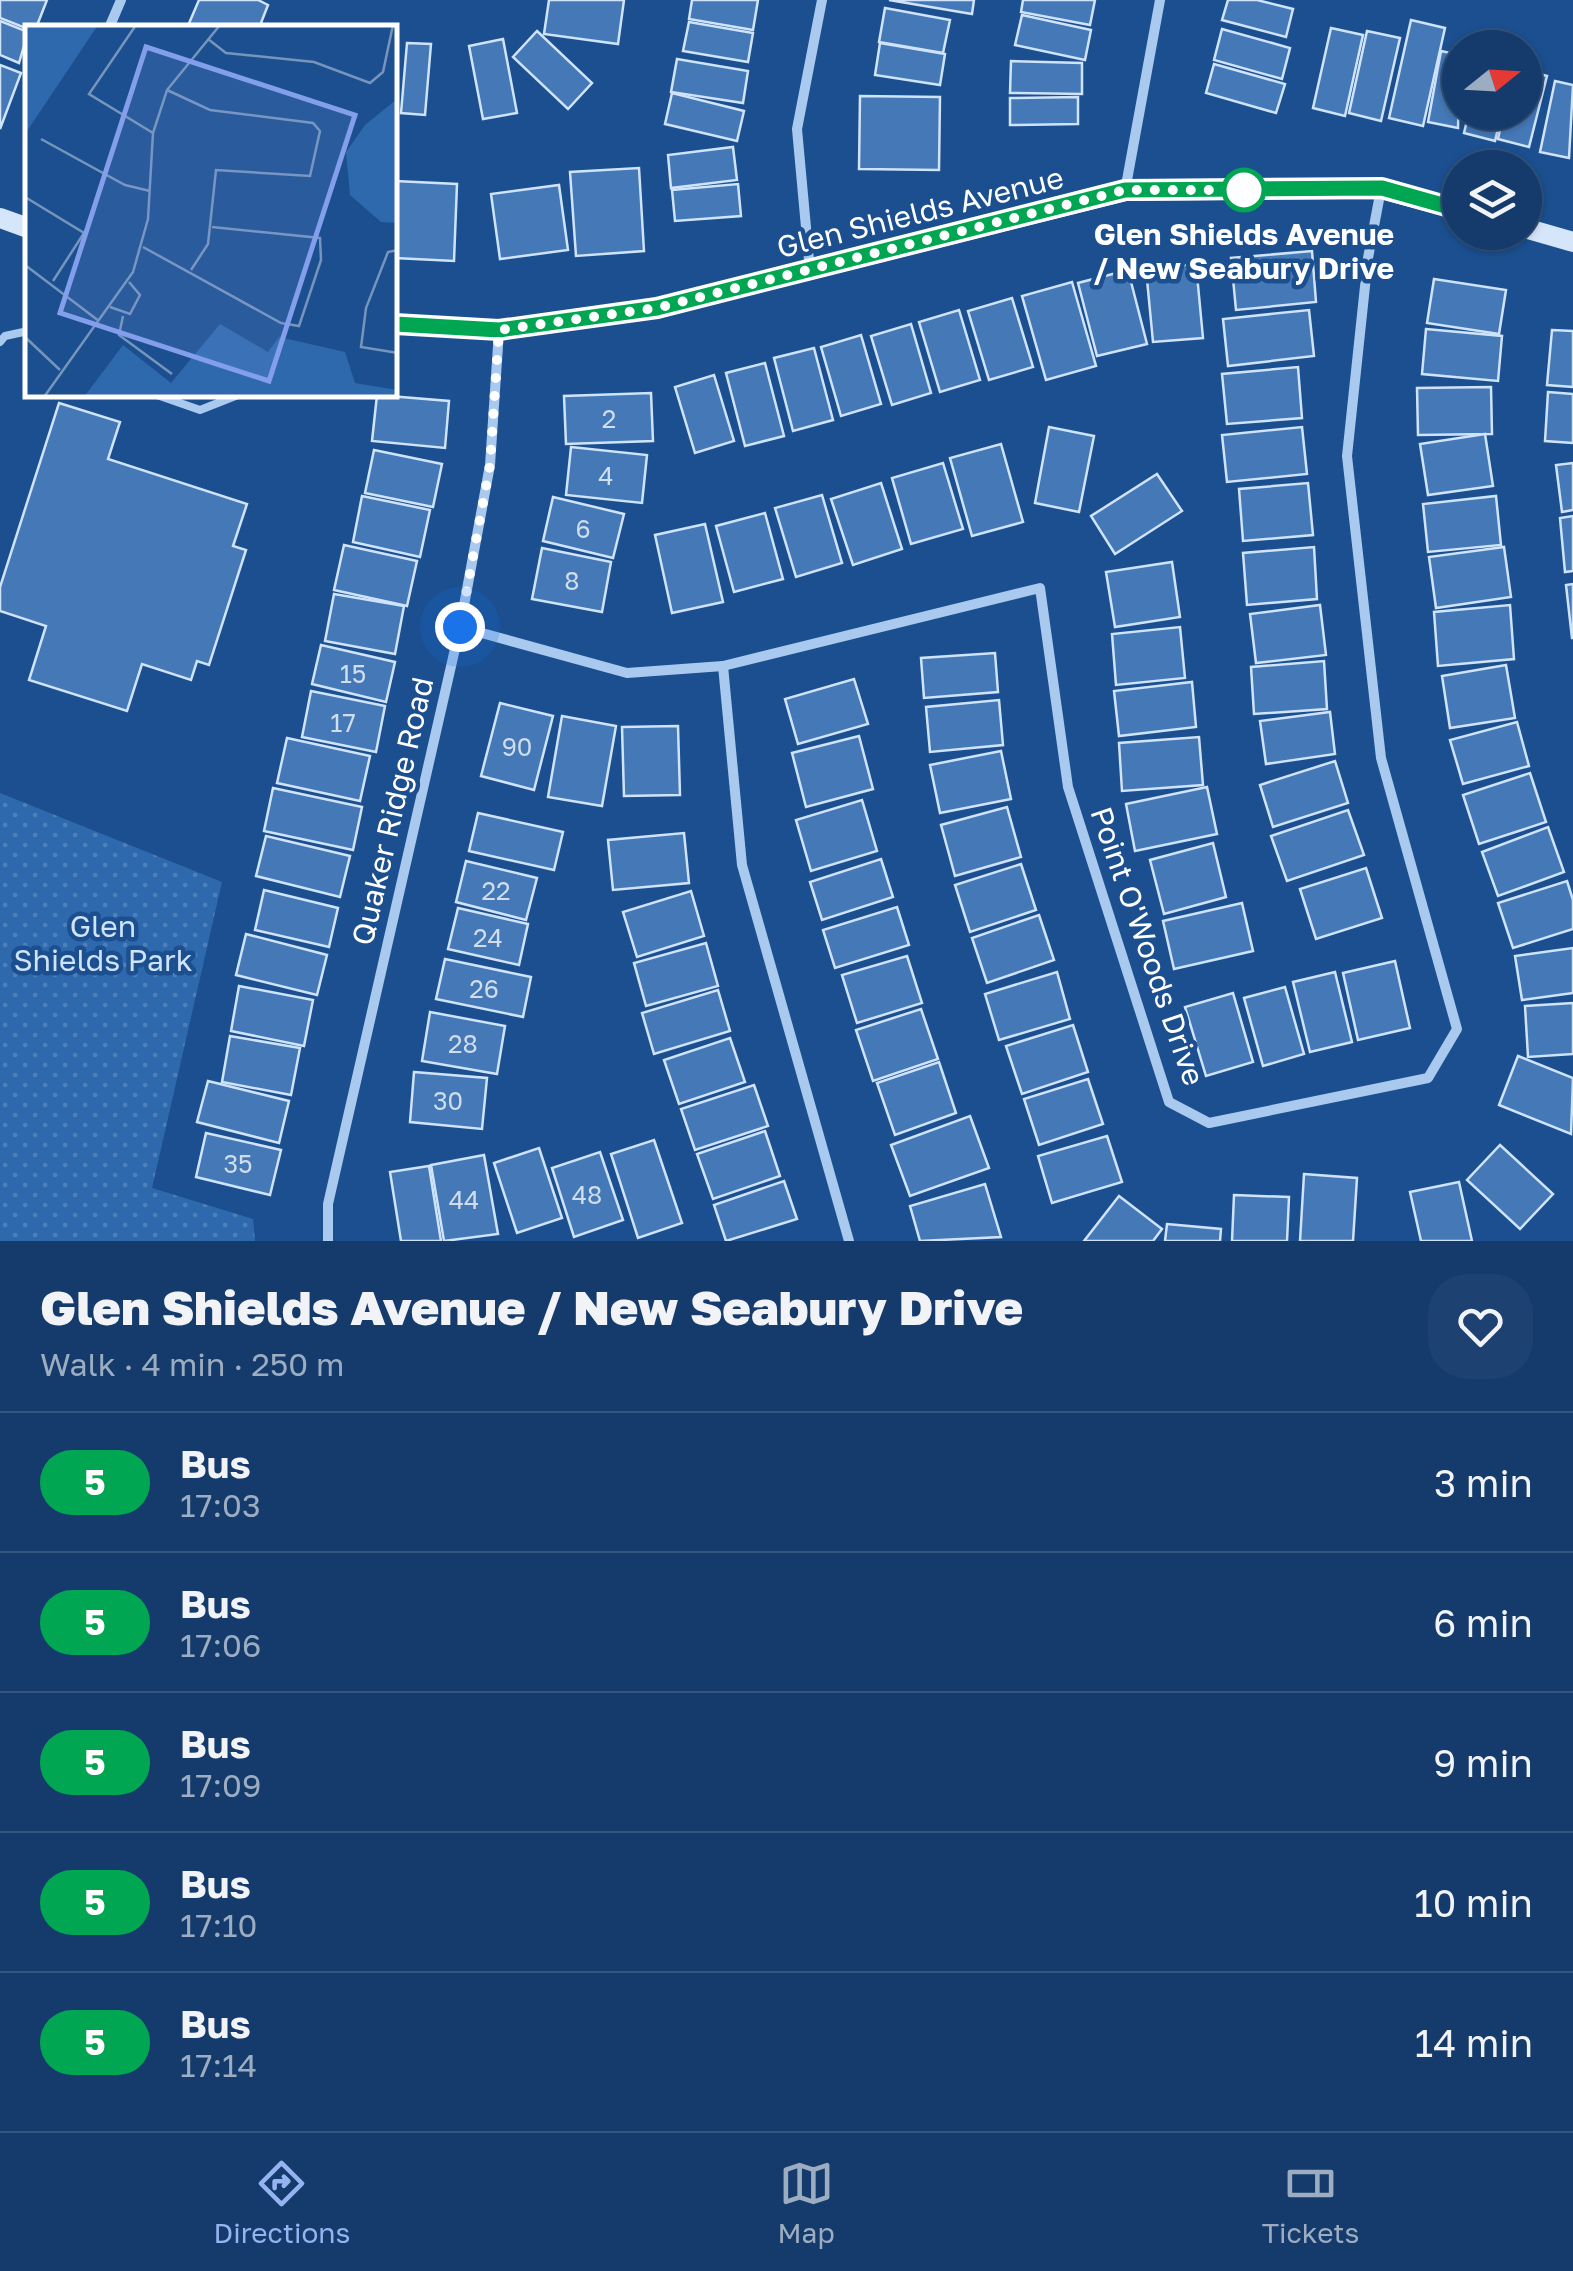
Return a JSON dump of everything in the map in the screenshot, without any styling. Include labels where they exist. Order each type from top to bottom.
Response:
[{"type":"street","points":[[110,25],[121,0]]},
{"type":"street","points":[[810,272],[798,129],[822,0]]},
{"type":"street","points":[[1125,190],[1160,0]]},
{"type":"street","name":"Glen Shields Avenue","points":[[398,324],[499,330],[657,308],[1125,190],[1382,188],[1442,205]]},
{"type":"street","name":"Point O'Woods Drive","points":[[460,627],[627,673],[723,666],[1040,588],[1068,786],[1170,1102],[1209,1123],[1428,1078],[1457,1029],[1381,758],[1347,456],[1368,258],[1382,188]]},
{"type":"street","points":[[0,218],[25,224]]},
{"type":"street","points":[[1542,233],[1573,242]]},
{"type":"street","name":"Quaker Ridge Road","points":[[328,1241],[328,1204],[460,627],[490,465],[499,330]]},
{"type":"street","points":[[723,666],[742,865],[849,1241]]},
{"type":"lane","points":[[0,342],[5,336],[25,331]]},
{"type":"lane","points":[[166,398],[200,410],[230,398]]},
{"type":"green space","name":"Glen Shields Park","points":[[0,793],[222,882],[152,1188],[253,1219],[255,1241],[0,1241]]},
{"type":"building","points":[[0,0],[47,0],[37,25],[25,28],[0,18]]},
{"type":"building","points":[[199,0],[258,0],[268,5],[260,25],[188,25]]},
{"type":"building","points":[[549,0],[624,0],[618,44],[544,34]]},
{"type":"building","points":[[692,0],[758,0],[753,30],[689,19]]},
{"type":"building","points":[[889,0],[974,0],[972,14]]},
{"type":"building","points":[[1023,0],[1095,0],[1090,25],[1021,12]]},
{"type":"building","points":[[1228,0],[1257,0],[1293,9],[1286,37],[1222,20]]},
{"type":"building","points":[[885,8],[950,20],[943,53],[879,42]]},
{"type":"building","points":[[1022,15],[1091,30],[1085,60],[1015,45]]},
{"type":"building","points":[[1411,20],[1445,28],[1423,126],[1389,118]]},
{"type":"building","points":[[0,21],[25,31],[19,63],[0,55]]},
{"type":"building","points":[[689,22],[753,33],[748,62],[683,51]]},
{"type":"building","points":[[1331,28],[1363,35],[1345,116],[1313,108]]},
{"type":"building","points":[[1222,29],[1290,48],[1282,79],[1214,60]]},
{"type":"building","points":[[537,31],[592,83],[568,109],[513,57]]},
{"type":"building","points":[[1367,31],[1400,38],[1381,121],[1349,113]]},
{"type":"building","points":[[503,39],[517,113],[483,119],[469,46]]},
{"type":"building","points":[[407,43],[431,44],[425,115],[401,113]]},
{"type":"building","points":[[880,43],[945,54],[940,85],[875,75]]},
{"type":"building","points":[[1441,51],[1442,125],[1428,122]]},
{"type":"building","points":[[677,59],[748,71],[743,103],[671,92]]},
{"type":"building","points":[[1011,61],[1082,63],[1082,94],[1010,93]]},
{"type":"building","points":[[1214,64],[1285,84],[1276,113],[1206,93]]},
{"type":"building","points":[[0,65],[21,73],[0,129]]},
{"type":"building","points":[[1555,81],[1573,85],[1569,158],[1540,150]]},
{"type":"building","points":[[672,93],[744,111],[737,141],[665,124]]},
{"type":"building","points":[[860,96],[940,97],[939,170],[859,169]]},
{"type":"building","points":[[1078,97],[1078,124],[1010,125],[1010,98]]},
{"type":"building","points":[[1465,130],[1498,130],[1495,141],[1464,133]]},
{"type":"building","points":[[1500,130],[1533,130],[1529,147],[1498,139]]},
{"type":"building","points":[[733,147],[737,180],[671,188],[668,155]]},
{"type":"building","points":[[639,168],[644,251],[576,256],[570,172]]},
{"type":"building","points":[[398,181],[457,184],[454,261],[398,258]]},
{"type":"building","points":[[738,184],[741,216],[675,221],[672,190]]},
{"type":"building","points":[[559,185],[568,250],[500,259],[491,194]]},
{"type":"building","points":[[1312,251],[1316,302],[1236,310],[1231,258]]},
{"type":"building","points":[[1196,264],[1203,338],[1153,342],[1146,269]]},
{"type":"building","points":[[1128,270],[1147,344],[1097,356],[1078,283]]},
{"type":"building","points":[[1434,279],[1506,290],[1499,334],[1427,323]]},
{"type":"building","points":[[1072,282],[1096,366],[1046,380],[1022,296]]},
{"type":"building","points":[[1012,298],[1033,367],[989,380],[968,311]]},
{"type":"building","points":[[959,310],[980,380],[940,392],[919,322]]},
{"type":"building","points":[[1309,310],[1314,356],[1228,366],[1223,319]]},
{"type":"building","points":[[911,324],[931,393],[892,405],[871,336]]},
{"type":"building","points":[[1426,329],[1502,336],[1498,381],[1422,374]]},
{"type":"building","points":[[1552,330],[1573,331],[1573,387],[1547,385]]},
{"type":"building","points":[[861,335],[881,404],[841,416],[821,347]]},
{"type":"building","points":[[814,348],[833,420],[793,431],[774,358]]},
{"type":"building","points":[[765,363],[784,436],[745,446],[726,373]]},
{"type":"building","points":[[1298,367],[1302,418],[1227,424],[1222,374]]},
{"type":"building","points":[[714,375],[734,441],[695,453],[675,387]]},
{"type":"building","points":[[1491,387],[1492,434],[1418,435],[1417,388]]},
{"type":"building","points":[[1548,392],[1573,394],[1573,443],[1545,441]]},
{"type":"building","points":[[651,393],[653,441],[566,444],[564,396]]},
{"type":"building","points":[[377,398],[449,401],[445,448],[372,441]]},
{"type":"building","points":[[59,403],[120,422],[108,459],[247,504],[233,546],[246,550],[209,665],[197,661],[191,680],[142,664],[127,711],[29,680],[46,626],[0,611],[0,587]]},
{"type":"building","points":[[1049,427],[1094,436],[1079,512],[1035,503]]},
{"type":"building","points":[[1302,427],[1307,474],[1227,482],[1222,435]]},
{"type":"building","points":[[1485,434],[1493,486],[1428,495],[1420,444]]},
{"type":"building","points":[[1001,444],[1023,522],[972,536],[950,458]]},
{"type":"building","points":[[571,447],[647,455],[642,503],[566,495]]},
{"type":"building","points":[[374,450],[442,464],[433,507],[365,493]]},
{"type":"building","points":[[943,463],[963,529],[911,544],[892,478]]},
{"type":"building","points":[[1573,463],[1573,510],[1562,512],[1556,465]]},
{"type":"building","points":[[1157,474],[1182,511],[1115,554],[1091,516]]},
{"type":"building","points":[[881,483],[902,549],[853,565],[831,499]]},
{"type":"building","points":[[1308,483],[1313,535],[1243,541],[1239,489]]},
{"type":"building","points":[[822,495],[842,563],[796,577],[775,508]]},
{"type":"building","points":[[362,496],[430,510],[420,557],[353,542]]},
{"type":"building","points":[[1496,496],[1501,545],[1428,552],[1423,504]]},
{"type":"building","points":[[553,497],[624,514],[613,558],[543,541]]},
{"type":"building","points":[[765,513],[783,579],[734,592],[716,526]]},
{"type":"building","points":[[1573,516],[1573,571],[1565,572],[1560,518]]},
{"type":"building","points":[[705,524],[723,602],[672,613],[655,535]]},
{"type":"building","points":[[344,545],[417,561],[407,606],[334,590]]},
{"type":"building","points":[[1314,547],[1317,599],[1247,605],[1243,553]]},
{"type":"building","points":[[1504,547],[1511,597],[1436,608],[1429,557]]},
{"type":"building","points":[[542,548],[611,562],[602,612],[532,599]]},
{"type":"building","points":[[1172,562],[1180,617],[1115,627],[1106,572]]},
{"type":"building","points":[[1573,584],[1573,638],[1572,638],[1566,585]]},
{"type":"building","points":[[334,594],[404,606],[395,654],[325,641]]},
{"type":"building","points":[[1320,605],[1326,655],[1256,663],[1250,614]]},
{"type":"building","points":[[1510,605],[1514,659],[1438,666],[1434,612]]},
{"type":"building","points":[[1180,627],[1185,678],[1116,685],[1112,634]]},
{"type":"building","points":[[321,645],[395,662],[386,702],[312,684]]},
{"type":"building","points":[[995,653],[998,692],[924,698],[921,658]]},
{"type":"building","points":[[1324,661],[1327,709],[1254,714],[1251,667]]},
{"type":"building","points":[[1506,665],[1515,718],[1450,728],[1442,676]]},
{"type":"building","points":[[854,679],[868,724],[798,744],[785,699]]},
{"type":"building","points":[[1192,682],[1196,727],[1119,736],[1114,691]]},
{"type":"building","points":[[311,691],[385,706],[376,752],[302,737]]},
{"type":"building","points":[[999,700],[1003,745],[930,752],[926,707]]},
{"type":"building","points":[[500,703],[553,716],[534,790],[481,776]]},
{"type":"building","points":[[1330,712],[1335,754],[1266,764],[1260,721]]},
{"type":"building","points":[[562,716],[616,726],[602,806],[548,797]]},
{"type":"building","points":[[1517,722],[1529,766],[1463,784],[1450,740]]},
{"type":"building","points":[[678,726],[680,795],[624,796],[622,727]]},
{"type":"building","points":[[859,736],[873,789],[806,807],[792,753]]},
{"type":"building","points":[[1199,737],[1203,785],[1122,791],[1119,743]]},
{"type":"building","points":[[287,738],[370,756],[360,801],[277,783]]},
{"type":"building","points":[[1001,751],[1011,799],[940,813],[930,765]]},
{"type":"building","points":[[1335,761],[1348,803],[1273,827],[1260,785]]},
{"type":"building","points":[[1530,773],[1546,822],[1479,844],[1463,795]]},
{"type":"building","points":[[1207,787],[1217,834],[1135,851],[1126,804]]},
{"type":"building","points":[[273,788],[362,807],[353,850],[264,831]]},
{"type":"building","points":[[862,800],[877,851],[811,871],[796,820]]},
{"type":"building","points":[[1007,807],[1021,857],[955,876],[941,825]]},
{"type":"building","points":[[1348,810],[1364,855],[1287,881],[1271,836]]},
{"type":"building","points":[[478,813],[563,832],[554,870],[469,851]]},
{"type":"building","points":[[1548,827],[1564,872],[1498,896],[1482,852]]},
{"type":"building","points":[[684,833],[689,883],[613,890],[608,840]]},
{"type":"building","points":[[266,836],[350,856],[340,897],[256,876]]},
{"type":"building","points":[[1213,843],[1226,897],[1164,914],[1150,860]]},
{"type":"building","points":[[881,859],[893,897],[822,920],[810,882]]},
{"type":"building","points":[[466,861],[537,878],[526,920],[456,902]]},
{"type":"building","points":[[1021,864],[1036,910],[970,932],[955,885]]},
{"type":"building","points":[[1366,868],[1382,918],[1316,939],[1300,889]]},
{"type":"building","points":[[1567,881],[1573,900],[1573,929],[1513,948],[1498,903]]},
{"type":"building","points":[[264,890],[338,908],[329,947],[255,930]]},
{"type":"building","points":[[691,891],[704,936],[637,957],[623,912]]},
{"type":"building","points":[[1242,903],[1253,951],[1174,969],[1163,921]]},
{"type":"building","points":[[897,907],[909,945],[835,968],[823,930]]},
{"type":"building","points":[[458,908],[528,924],[519,965],[448,949]]},
{"type":"building","points":[[1039,915],[1054,960],[987,983],[972,938]]},
{"type":"building","points":[[246,934],[327,955],[317,995],[236,975]]},
{"type":"building","points":[[706,943],[718,986],[646,1006],[634,963]]},
{"type":"building","points":[[1573,948],[1573,993],[1522,1000],[1515,956]]},
{"type":"building","points":[[907,956],[922,1003],[857,1023],[842,975]]},
{"type":"building","points":[[445,959],[531,977],[523,1017],[436,999]]},
{"type":"building","points":[[1395,961],[1410,1028],[1358,1040],[1343,973]]},
{"type":"building","points":[[1057,972],[1070,1019],[999,1040],[985,994]]},
{"type":"building","points":[[1335,972],[1352,1042],[1310,1052],[1293,982]]},
{"type":"building","points":[[239,986],[313,1000],[304,1046],[231,1031]]},
{"type":"building","points":[[1285,987],[1304,1054],[1263,1066],[1244,998]]},
{"type":"building","points":[[718,990],[730,1031],[654,1054],[642,1013]]},
{"type":"building","points":[[1233,993],[1253,1062],[1206,1076],[1185,1007]]},
{"type":"building","points":[[1573,1003],[1573,1054],[1528,1057],[1525,1006]]},
{"type":"building","points":[[921,1009],[938,1059],[873,1081],[856,1030]]},
{"type":"building","points":[[430,1012],[505,1026],[497,1074],[422,1061]]},
{"type":"building","points":[[1073,1025],[1088,1072],[1022,1094],[1006,1046]]},
{"type":"building","points":[[230,1036],[300,1048],[291,1095],[222,1082]]},
{"type":"building","points":[[730,1038],[745,1082],[679,1104],[664,1060]]},
{"type":"building","points":[[1518,1056],[1573,1078],[1571,1134],[1499,1105]]},
{"type":"building","points":[[939,1062],[956,1113],[895,1135],[877,1083]]},
{"type":"building","points":[[414,1072],[487,1078],[482,1129],[410,1122]]},
{"type":"building","points":[[1088,1079],[1103,1124],[1039,1145],[1024,1099]]},
{"type":"building","points":[[208,1081],[289,1101],[279,1143],[197,1122]]},
{"type":"building","points":[[754,1085],[768,1126],[695,1150],[681,1109]]},
{"type":"building","points":[[970,1116],[989,1168],[910,1196],[891,1145]]},
{"type":"building","points":[[765,1131],[780,1176],[713,1199],[697,1154]]},
{"type":"building","points":[[206,1133],[281,1150],[270,1195],[196,1177]]},
{"type":"building","points":[[1107,1136],[1122,1182],[1052,1203],[1038,1156]]},
{"type":"building","points":[[654,1140],[682,1223],[638,1238],[611,1154]]},
{"type":"building","points":[[1500,1145],[1553,1194],[1520,1229],[1467,1180]]},
{"type":"building","points":[[539,1148],[562,1218],[517,1233],[494,1163]]},
{"type":"building","points":[[600,1152],[623,1220],[574,1237],[552,1168]]},
{"type":"building","points":[[484,1155],[498,1234],[444,1241],[431,1165]]},
{"type":"building","points":[[429,1166],[441,1241],[401,1241],[390,1172]]},
{"type":"building","points":[[1304,1174],[1357,1178],[1353,1241],[1300,1241]]},
{"type":"building","points":[[784,1181],[797,1219],[726,1241],[714,1205]]},
{"type":"building","points":[[1459,1182],[1472,1241],[1421,1241],[1410,1192]]},
{"type":"building","points":[[985,1184],[1001,1237],[920,1241],[910,1206]]},
{"type":"building","points":[[1234,1195],[1289,1197],[1287,1241],[1232,1241]]},
{"type":"building","points":[[1119,1196],[1162,1229],[1153,1241],[1084,1241]]},
{"type":"building","points":[[1167,1224],[1221,1229],[1220,1241],[1165,1241]]},
{"type":"bus line","name":"5","points":[[398,324],[499,330],[657,308],[1125,190],[1382,188],[1442,205]]},
{"type":"place","name":"Glen Shields Avenue / New Seabury Drive","points":[[1244,190]]},
{"type":"route","points":[[460,627],[490,465],[499,330],[657,308],[1125,190],[1244,190]]}]
